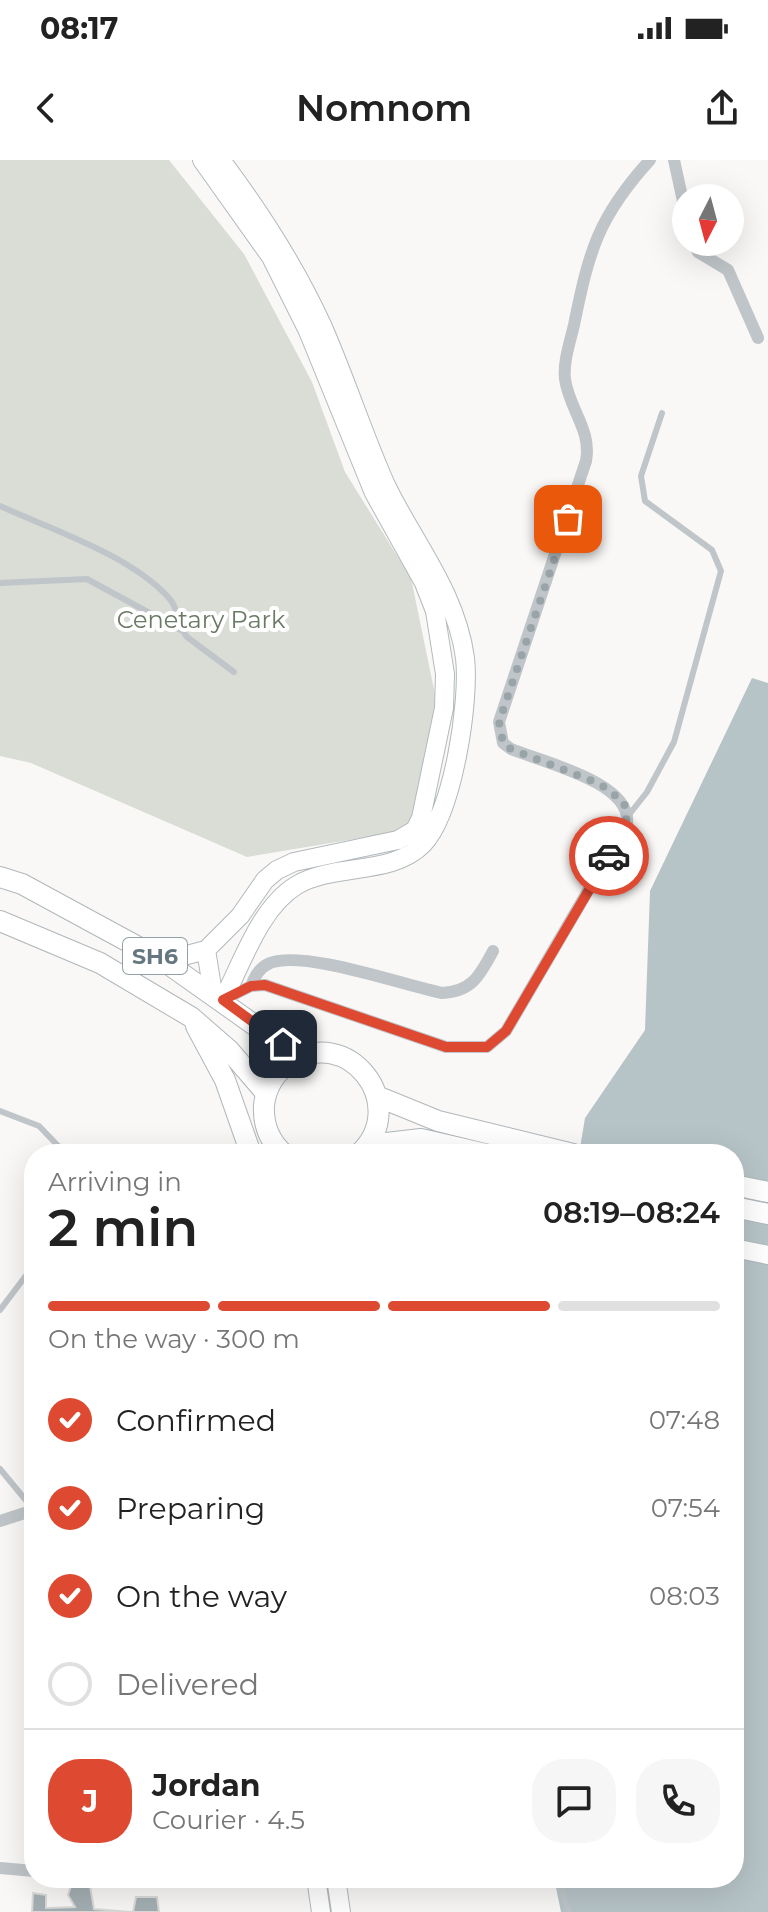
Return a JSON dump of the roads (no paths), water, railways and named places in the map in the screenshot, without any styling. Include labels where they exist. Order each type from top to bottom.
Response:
[{"type":"main road","name":"SH6","points":[[0,877],[34,890],[164,961],[298,1056]]},
{"type":"main road","name":"SH6","points":[[0,921],[100,963],[195,1020],[229,1050],[265,1092]]},
{"type":"main road","points":[[218,997],[195,1020],[225,1080],[249,1144]]},
{"type":"main road","points":[[276,1144],[268,1134],[263,1117],[265,1092],[278,1071],[298,1056],[324,1052],[348,1058],[368,1074],[379,1097],[379,1122],[367,1144]]},
{"type":"main road","points":[[379,1097],[438,1121],[526,1144]]},
{"type":"main road","points":[[392,1144],[421,1139],[443,1144]]},
{"type":"main road","points":[[744,1187],[768,1192]]},
{"type":"main road","points":[[744,1209],[768,1214]]},
{"type":"street","points":[[164,961],[206,950],[240,916],[257,890],[277,870],[294,862],[398,840],[415,830],[421,818],[441,725],[445,674],[435,611],[424,583],[374,493],[308,331],[271,257],[202,160]]},
{"type":"street","points":[[218,997],[276,904],[291,890],[311,878],[395,860],[422,845],[443,808],[459,733],[465,660],[450,600],[385,483],[322,325],[283,250],[221,160]]},
{"type":"street","points":[[218,997],[251,986],[265,985],[446,1047],[487,1047],[506,1031],[627,824],[624,802],[600,784],[511,749],[503,743],[499,722],[588,452],[588,439],[565,375],[586,263],[599,227],[625,188],[650,160]]},
{"type":"street","points":[[676,160],[680,184]]},
{"type":"street","points":[[705,256],[728,270],[758,338]]},
{"type":"street","points":[[257,890],[276,904]]},
{"type":"street","points":[[206,950],[218,997]]},
{"type":"street","points":[[251,986],[257,971],[271,963],[298,960],[442,993],[458,993],[471,987],[493,951]]},
{"type":"street","points":[[256,1144],[263,1117]]},
{"type":"street","points":[[744,1250],[768,1255]]},
{"type":"street","points":[[0,1521],[24,1513]]},
{"type":"street","points":[[0,1868],[24,1870]]},
{"type":"street","points":[[317,1888],[321,1912]]},
{"type":"street","points":[[337,1888],[341,1912]]},
{"type":"lane","points":[[628,816],[647,792],[674,742],[721,571],[712,550],[645,501],[641,476],[662,413]]},
{"type":"lane","points":[[0,506],[103,552],[150,581],[175,605],[181,630]]},
{"type":"lane","points":[[0,583],[87,579],[181,630],[234,672]]},
{"type":"lane","points":[[0,1111],[39,1126],[56,1144]]},
{"type":"lane","points":[[0,1310],[24,1278]]},
{"type":"lane","points":[[0,1469],[24,1498]]},
{"type":"lane","points":[[561,1888],[569,1912]]},
{"type":"park label","name":"Cenetary Park","points":[[201,619]]}]
